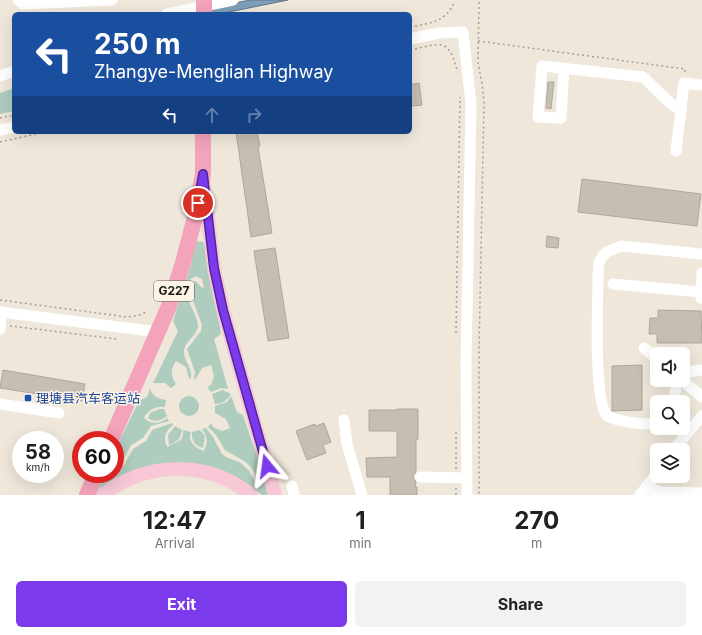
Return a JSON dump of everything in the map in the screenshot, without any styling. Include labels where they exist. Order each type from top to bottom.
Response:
[{"type":"highway","points":[[204,0],[204,12]]},
{"type":"highway","name":"G227","points":[[115,431],[169,306],[184,263],[196,213],[203,174],[203,134]]},
{"type":"highway","points":[[87,495],[92,483]]},
{"type":"main road","points":[[203,174],[214,268],[223,310],[275,495]]},
{"type":"main road","points":[[103,495],[120,483],[148,472],[167,469],[181,469],[200,470],[236,484],[251,495]]},
{"type":"street","points":[[18,0],[23,4],[112,0]]},
{"type":"street","points":[[176,12],[233,0]]},
{"type":"street","points":[[412,39],[440,33],[463,32],[471,103],[466,364],[466,495]]},
{"type":"street","points":[[564,68],[561,118],[538,117],[542,66],[564,68],[643,77],[668,101],[681,109]]},
{"type":"street","points":[[0,76],[12,72]]},
{"type":"street","points":[[676,151],[684,83],[702,85]]},
{"type":"street","points":[[0,130],[12,127]]},
{"type":"street","points":[[650,424],[615,419],[607,416],[603,410],[598,371],[599,262],[607,252],[621,246],[702,254]]},
{"type":"street","points":[[613,284],[702,295],[702,274]]},
{"type":"street","points":[[0,329],[1,312],[158,332]]},
{"type":"street","points":[[644,348],[650,353]]},
{"type":"street","points":[[690,372],[702,370]]},
{"type":"street","points":[[690,387],[702,397]]},
{"type":"street","points":[[0,404],[59,413]]},
{"type":"street","points":[[679,443],[702,416]]},
{"type":"street","points":[[344,420],[347,444],[362,495]]},
{"type":"street","points":[[420,477],[466,478]]},
{"type":"street","points":[[643,491],[650,482]]},
{"type":"street","points":[[643,491],[702,493]]},
{"type":"path","points":[[412,27],[434,22],[443,18],[450,11],[455,1]]},
{"type":"path","points":[[479,2],[478,63],[484,103],[479,350],[479,495]]},
{"type":"path","points":[[478,41],[685,69],[684,83]]},
{"type":"path","points":[[412,50],[435,45],[447,46],[452,55],[458,75]]},
{"type":"path","points":[[456,333],[460,92]]},
{"type":"path","points":[[0,118],[12,115]]},
{"type":"path","points":[[0,142],[36,134]]},
{"type":"path","points":[[0,300],[127,316],[140,316],[148,311]]},
{"type":"path","points":[[0,325],[117,339]]},
{"type":"green space","points":[[12,89],[12,111],[0,114],[0,93]]},
{"type":"green space","points":[[198,241],[203,242],[205,246],[221,334],[214,339],[228,389],[221,388],[211,392],[207,387],[211,385],[214,376],[211,365],[202,368],[195,380],[195,372],[187,349],[201,331],[202,325],[192,298],[192,283],[196,281],[201,287],[204,288],[202,279],[196,276],[188,281],[187,290],[188,299],[198,325],[196,332],[186,345],[184,352],[185,359],[191,371],[191,378],[189,379],[186,367],[176,361],[172,373],[176,384],[171,388],[165,383],[153,383],[178,331],[173,321],[191,265],[195,244]]},
{"type":"green space","points":[[150,389],[156,397],[166,400],[165,407],[152,409],[144,418],[153,423],[162,422],[167,418],[169,421],[151,426],[143,438],[131,445],[124,458],[124,432],[139,401],[147,397]]},
{"type":"green space","points":[[223,390],[231,394],[224,401],[215,404],[212,394]]},
{"type":"green space","points":[[189,396],[196,399],[199,406],[196,413],[189,416],[182,413],[179,406],[182,399]]},
{"type":"green space","points":[[231,396],[237,412],[243,415],[270,495],[262,495],[244,482],[210,467],[103,487],[98,491],[101,483],[124,483],[124,465],[133,449],[146,441],[152,430],[172,423],[173,425],[168,430],[166,435],[165,441],[167,447],[181,440],[183,430],[191,432],[190,438],[193,444],[204,451],[207,440],[202,429],[206,428],[213,437],[222,454],[241,463],[249,471],[254,480],[254,485],[257,479],[255,473],[249,465],[225,450],[216,435],[208,427],[211,423],[213,427],[222,431],[230,428],[226,419],[215,413],[215,406],[227,402]]},
{"type":"green space","points":[[164,409],[167,416],[156,421],[148,418],[150,413]]},
{"type":"green space","points":[[175,426],[182,430],[181,435],[174,443],[169,445],[168,435]]},
{"type":"green space","points":[[200,430],[205,436],[203,448],[196,444],[192,438],[192,432]]},
{"type":"water","points":[[250,0],[288,0],[229,12],[193,12]]},
{"type":"building","points":[[548,82],[554,82],[551,109],[546,108]]},
{"type":"building","points":[[419,83],[422,105],[412,106],[412,85]]},
{"type":"building","points":[[236,134],[257,134],[260,146],[258,147],[272,233],[251,237]]},
{"type":"building","points":[[582,179],[701,194],[697,226],[578,212]]},
{"type":"building","points":[[547,236],[559,238],[558,248],[546,247]]},
{"type":"building","points":[[275,248],[289,338],[268,341],[254,251]]},
{"type":"building","points":[[658,310],[701,311],[702,343],[657,343],[657,334],[649,334],[650,318],[658,318]]},
{"type":"building","points":[[642,365],[642,410],[612,411],[612,366]]},
{"type":"building","points":[[3,370],[85,384],[82,401],[0,388]]},
{"type":"building","points":[[418,409],[416,472],[413,477],[416,482],[415,487],[417,487],[417,495],[390,495],[390,477],[367,477],[366,458],[397,457],[397,431],[369,431],[369,410]]},
{"type":"building","points":[[324,423],[331,442],[323,445],[326,453],[307,460],[296,431],[315,424],[316,426]]},
{"type":"place","name":"理塘县汽车客运站","points":[[28,398]]},
{"type":"route","points":[[198,203],[203,174],[217,285],[267,466]]}]
